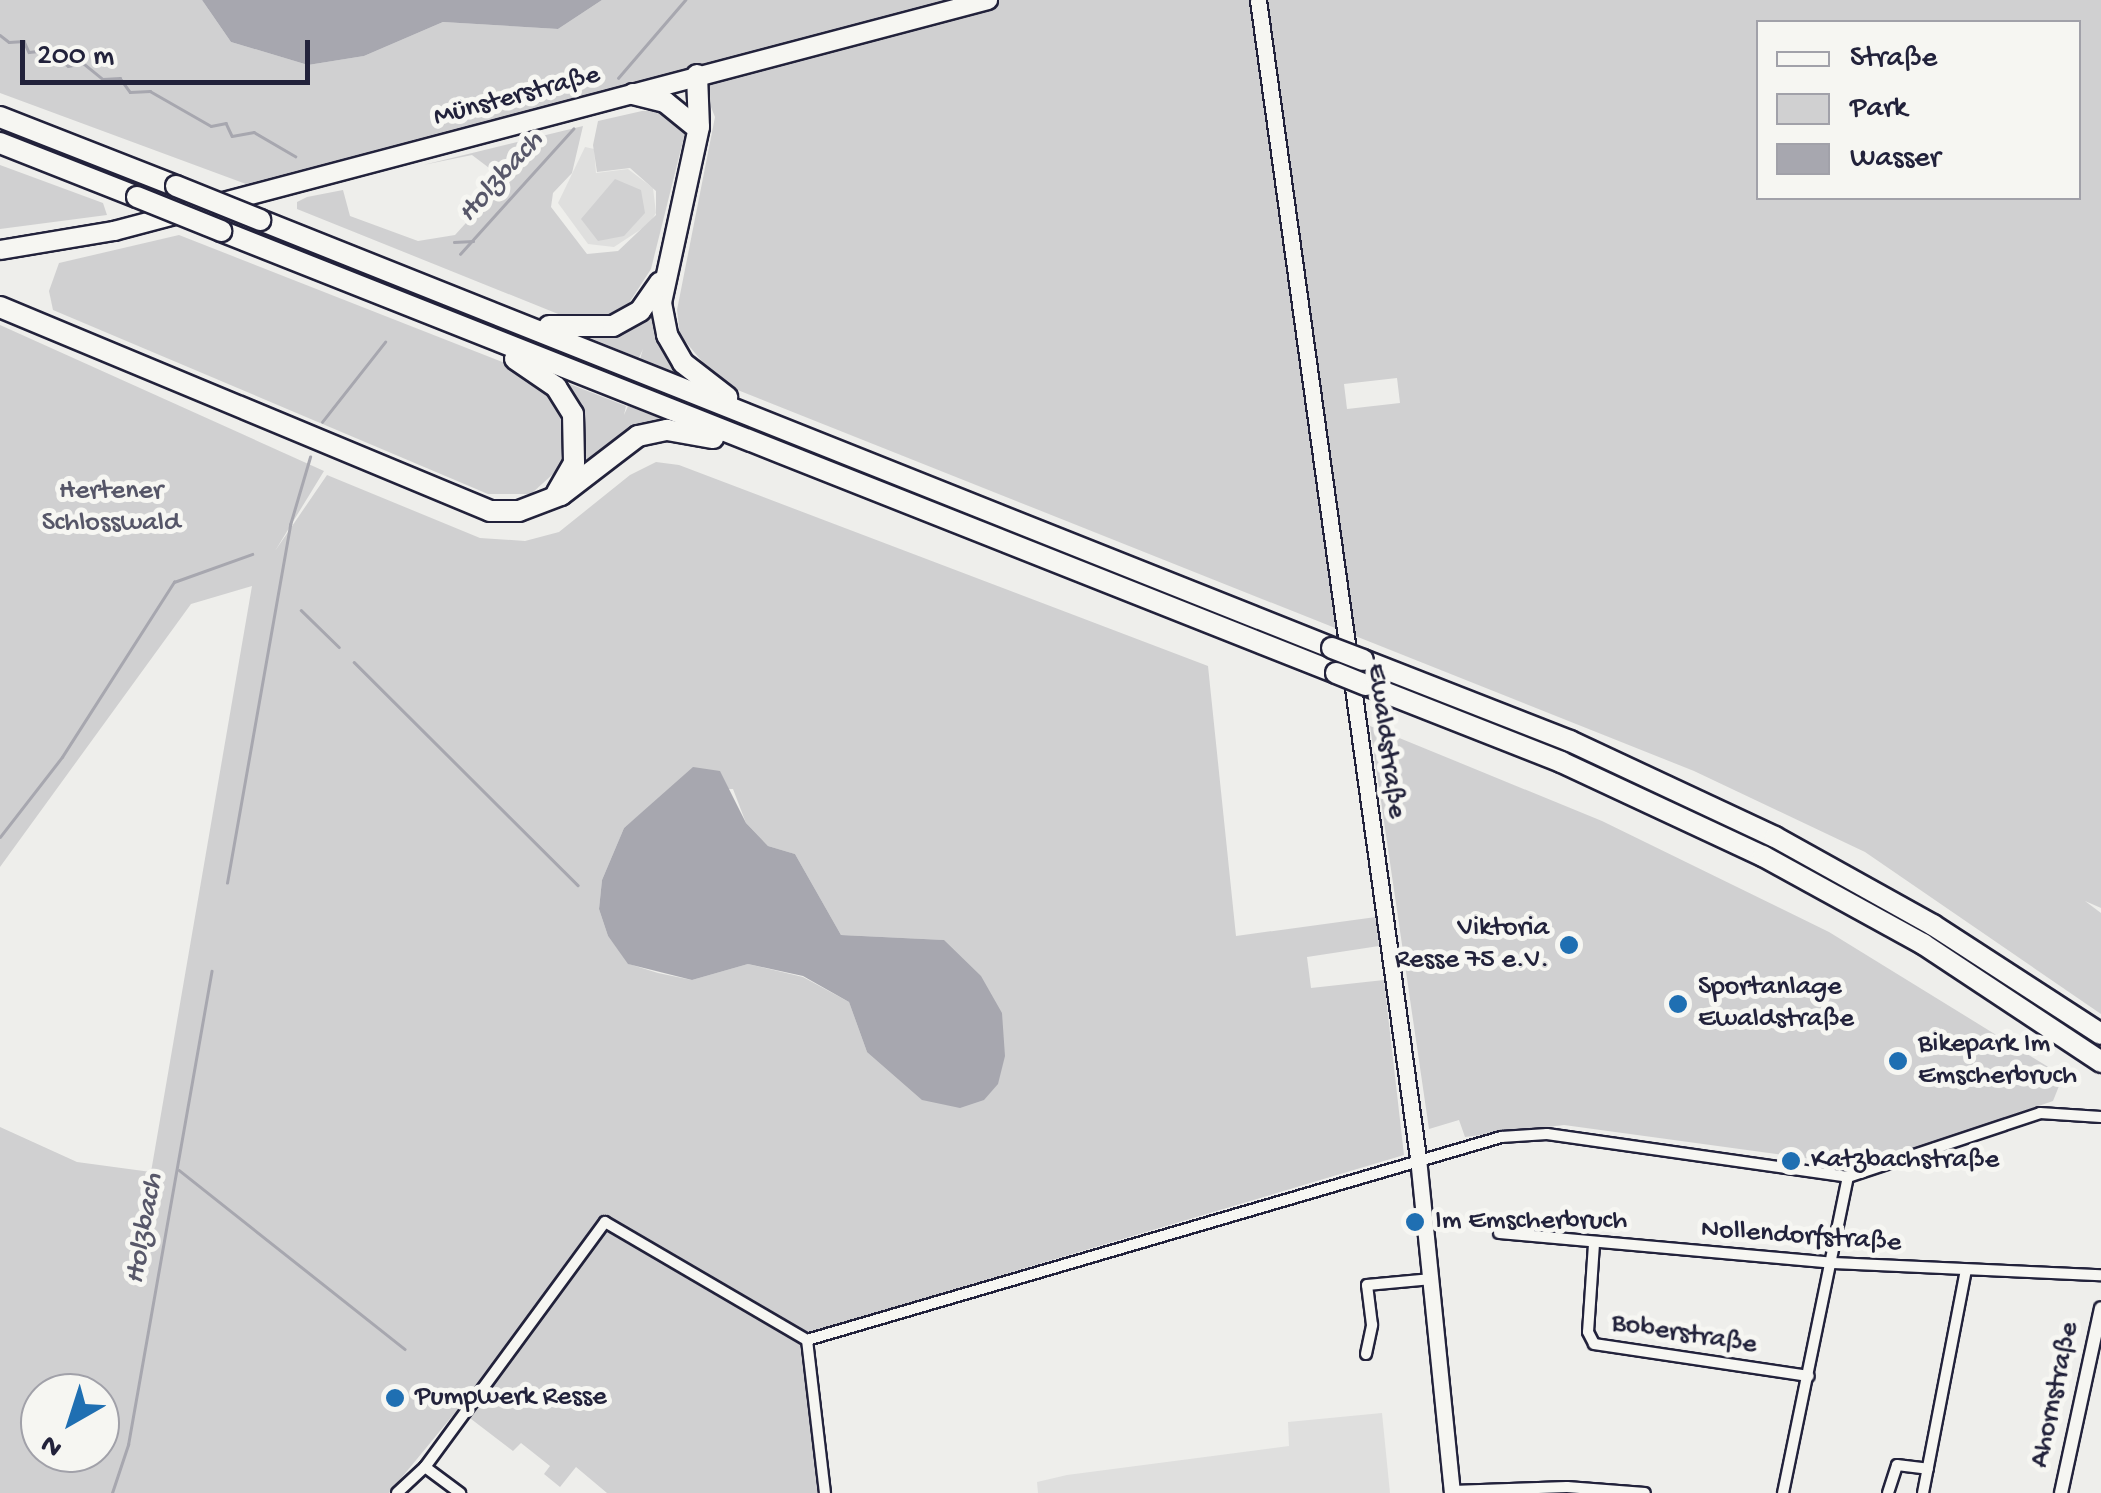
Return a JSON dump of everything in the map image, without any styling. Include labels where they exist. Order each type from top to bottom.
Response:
[{"type":"highway","points":[[690,164],[691,76]]},
{"type":"highway","points":[[691,76],[700,127],[665,272],[663,319],[683,362],[780,428]]},
{"type":"highway","points":[[633,94],[672,106],[692,126]]},
{"type":"highway","points":[[0,117],[1570,741],[1775,837],[1933,925],[2101,1034]]},
{"type":"highway","points":[[0,143],[1562,762],[1764,856],[1923,944],[2101,1062]]},
{"type":"highway","points":[[500,316],[568,330],[614,326],[640,311],[665,272]]},
{"type":"highway","points":[[3,308],[458,502],[504,512],[546,502],[575,486],[616,448],[653,432],[682,431],[802,462]]},
{"type":"highway","points":[[467,329],[543,376],[573,414],[574,463],[546,502]]},
{"type":"main road","name":"Münsterstraße","points":[[0,250],[60,242],[988,0]]},
{"type":"main road","name":"Ewaldstraße","points":[[1258,0],[1418,1158],[1452,1492]]},
{"type":"street","points":[[397,1493],[425,1467],[605,1222],[807,1340],[1500,1136],[1547,1134],[1848,1177],[2040,1113],[2101,1117]]},
{"type":"street","points":[[1783,1493],[1848,1177]]},
{"type":"street","name":"Nollendorfstraße","points":[[1500,1234],[1833,1263],[2101,1275]]},
{"type":"street","name":"Boberstraße","points":[[1594,1244],[1588,1332],[1594,1344],[1809,1376]]},
{"type":"street","points":[[1924,1493],[1966,1270]]},
{"type":"street","points":[[1366,1354],[1372,1326],[1367,1285],[1432,1278]]},
{"type":"street","name":"Ahornstraße","points":[[2060,1493],[2101,1308]]},
{"type":"street","points":[[807,1340],[824,1493]]},
{"type":"street","points":[[1888,1493],[1897,1465],[1928,1469]]},
{"type":"street","points":[[425,1467],[460,1493]]},
{"type":"street","points":[[1452,1492],[1568,1487],[1645,1493]]},
{"type":"shaded area","points":[[585,147],[594,149],[596,173],[628,169],[653,188],[656,213],[649,224],[614,247],[588,244],[558,203]]},
{"type":"shaded area","points":[[1382,1413],[1390,1493],[1038,1493],[1037,1482],[1067,1475],[1289,1446],[1288,1422]]},
{"type":"green space","points":[[0,0],[202,0],[231,42],[308,65],[364,56],[443,22],[558,29],[602,0],[2101,0],[2101,908],[2085,901],[2101,913],[2101,1014],[1865,852],[1694,771],[720,383],[680,335],[677,310],[715,117],[695,67],[246,184],[0,93]],"holes":[[[1397,378],[1400,403],[1347,409],[1344,384]]]},
{"type":"green space","points":[[642,111],[663,111],[685,133],[651,269],[629,303],[602,318],[573,320],[297,209],[297,202],[307,197],[343,190],[350,216],[418,241],[455,235],[505,180],[472,155],[423,165],[583,126],[572,173],[553,193],[551,207],[587,254],[618,251],[656,215],[656,191],[630,168],[597,172],[593,145],[598,121]]},
{"type":"green space","points":[[0,165],[103,203],[107,215],[0,229]]},
{"type":"green space","points":[[615,179],[641,190],[645,213],[624,236],[598,241],[581,219]]},
{"type":"green space","points":[[179,235],[528,372],[564,413],[564,464],[531,494],[488,494],[53,310],[49,291],[59,263]]},
{"type":"green space","points":[[654,301],[693,380],[640,359],[643,349],[639,358],[588,337]]},
{"type":"green space","name":"Hertener Schlosswald","points":[[0,325],[324,471],[275,551],[327,475],[480,538],[525,541],[559,532],[630,475],[656,462],[679,465],[1208,666],[1236,936],[1376,917],[1379,946],[1307,957],[1311,988],[1384,980],[1404,1155],[804,1334],[818,1493],[607,1493],[576,1467],[560,1487],[544,1474],[550,1466],[521,1443],[513,1451],[458,1409],[389,1493],[0,1493],[0,1127],[77,1162],[151,1172],[252,586],[191,604],[0,867]],"holes":[[[670,789],[733,789],[746,823],[768,846],[795,854],[841,935],[944,940],[867,1052],[849,1002],[803,977],[748,964],[692,980],[658,973],[629,964],[608,936],[599,909],[602,880],[624,828]]]},
{"type":"green space","points":[[557,379],[626,406],[624,415],[628,406],[675,424],[575,480]]},
{"type":"green space","name":"Sportanlage Ewaldstraße","points":[[1370,726],[1602,821],[1829,932],[2063,1076],[2053,1101],[1863,1166],[1564,1125],[1465,1137],[1459,1120],[1429,1129]]},
{"type":"water","points":[[202,0],[602,0],[558,29],[443,22],[364,56],[308,65],[231,42]]},
{"type":"water","points":[[693,767],[720,771],[746,823],[768,846],[795,854],[841,935],[944,940],[981,976],[1002,1013],[1005,1056],[998,1084],[984,1100],[960,1108],[922,1100],[867,1052],[849,1002],[803,976],[748,964],[692,980],[628,964],[608,936],[599,909],[602,880],[624,828]]},
{"type":"waterway","name":"Holzbach","points":[[618,78],[685,0]]},
{"type":"waterway","points":[[0,35],[9,42],[24,41],[29,52],[47,50],[68,66],[83,63],[103,79],[120,78],[130,92],[150,91],[211,126],[226,123],[232,136],[254,132],[295,156]]},
{"type":"waterway","name":"Holzbach","points":[[460,254],[573,129]]},
{"type":"waterway","points":[[454,242],[473,241]]},
{"type":"waterway","name":"Holzbach","points":[[322,422],[385,342]]},
{"type":"waterway","name":"Holzbach","points":[[227,883],[290,525],[310,457]]},
{"type":"waterway","points":[[0,837],[62,757],[174,582],[252,554]]},
{"type":"waterway","points":[[301,610],[339,647]]},
{"type":"waterway","points":[[354,662],[578,885]]},
{"type":"waterway","name":"Holzbach","points":[[112,1493],[128,1445],[212,971]]},
{"type":"waterway","points":[[179,1170],[405,1349]]},
{"type":"place","name":"Viktoria Resse 75 e.V.","points":[[1569,945]]},
{"type":"place","name":"Sportanlage Ewaldstraße","points":[[1678,1004]]},
{"type":"place","name":"Bikepark Im Emscherbruch","points":[[1898,1061]]},
{"type":"place","name":"Katzbachstraße","points":[[1791,1161]]},
{"type":"place","name":"Im Emscherbruch","points":[[1415,1222]]},
{"type":"place","name":"Pumpwerk Resse","points":[[395,1398]]}]
